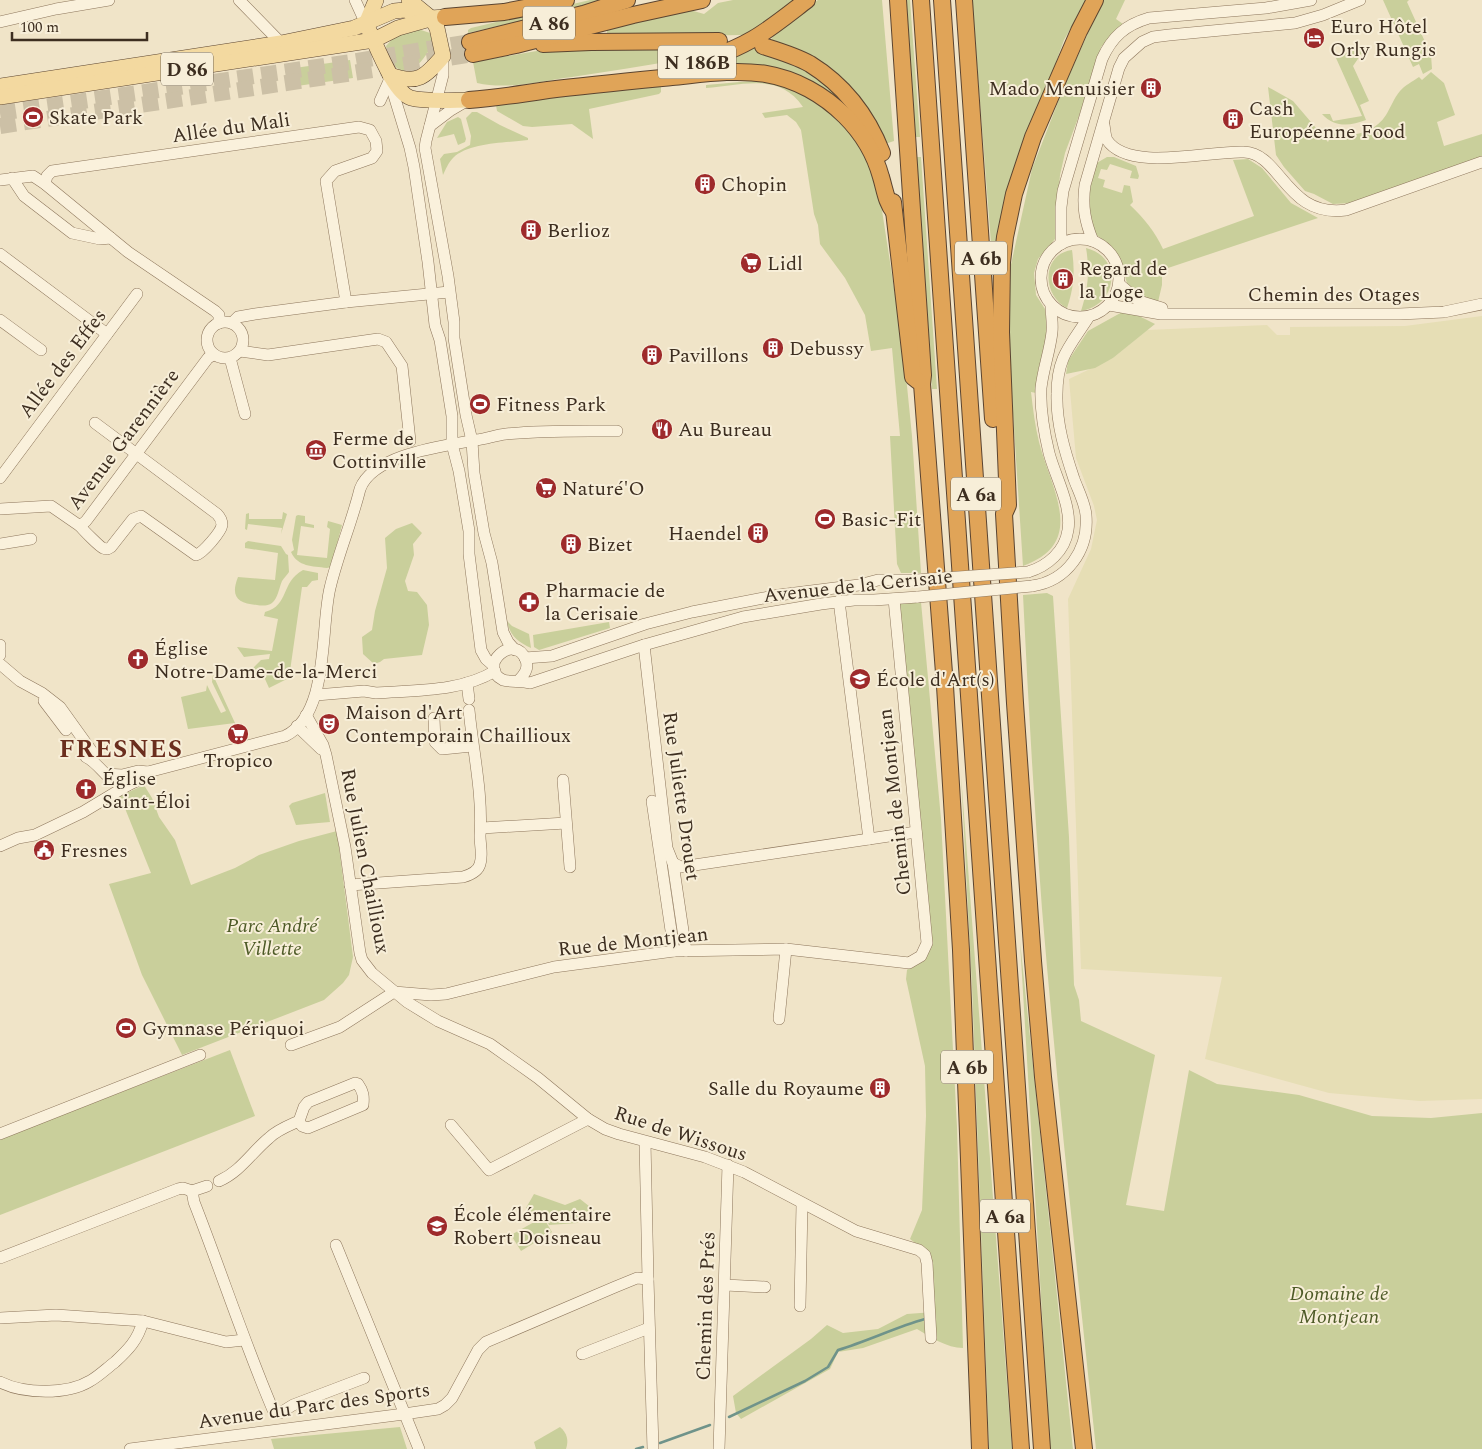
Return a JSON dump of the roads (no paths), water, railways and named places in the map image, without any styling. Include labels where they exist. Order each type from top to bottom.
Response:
[{"type":"highway","points":[[438,18],[504,12],[566,0]]},
{"type":"highway","name":"A 86","points":[[627,0],[471,48],[516,45],[584,26],[702,0]]},
{"type":"highway","name":"N 186B","points":[[469,100],[610,82],[678,67],[727,52],[766,31],[808,0]]},
{"type":"highway","name":"A 6b","points":[[898,0],[923,375],[922,384],[945,686],[961,950],[980,1449]]},
{"type":"highway","name":"A 6a","points":[[922,0],[1020,1449]]},
{"type":"highway","name":"A 6a","points":[[942,0],[1042,1449]]},
{"type":"highway","name":"A 6b","points":[[964,0],[998,505],[1004,514],[1033,961],[1044,1086],[1084,1449]]},
{"type":"highway","points":[[1004,514],[1008,505],[1000,287],[1008,222],[1014,194],[1033,137],[1079,30],[1095,0]]},
{"type":"highway","points":[[516,45],[591,42],[719,41]]},
{"type":"highway","points":[[763,46],[810,64],[828,78],[846,94],[858,109],[878,142],[884,157],[894,212],[913,376],[922,384]]},
{"type":"highway","points":[[610,82],[728,72],[749,72],[781,77],[800,84],[833,104],[859,132],[875,160],[888,205],[894,212]]},
{"type":"main road","points":[[376,0],[366,24],[390,78],[402,92],[412,98],[469,100]]},
{"type":"main road","points":[[409,0],[438,18]]},
{"type":"main road","name":"D 86","points":[[0,86],[281,43],[366,24],[382,15],[405,10],[438,18]]},
{"type":"main road","points":[[374,40],[398,28],[438,18]]},
{"type":"main road","points":[[390,78],[418,79],[427,73],[443,56],[437,28],[438,18]]},
{"type":"main road","name":"D 86","points":[[0,97],[374,40]]},
{"type":"street","points":[[0,22],[56,8],[102,0]]},
{"type":"street","points":[[239,0],[281,43]]},
{"type":"street","points":[[356,0],[366,24]]},
{"type":"street","points":[[1061,244],[1061,207],[1068,175],[1102,59],[1107,47],[1124,28],[1148,18],[1285,6],[1311,0]]},
{"type":"street","points":[[1093,241],[1084,214],[1083,199],[1085,185],[1119,68],[1124,58],[1142,42],[1153,37],[1295,23],[1323,15],[1360,0]]},
{"type":"street","points":[[390,78],[414,167],[435,325],[440,340],[452,416],[452,444],[459,471],[469,531],[469,554],[481,650],[486,659],[495,668],[499,677],[506,681],[518,681],[526,671],[527,664],[521,653],[515,650],[508,642],[503,632],[492,563],[484,534],[474,473],[472,441],[466,415],[454,338],[454,322],[425,148],[443,75],[443,56]]},
{"type":"street","points":[[380,101],[390,78]]},
{"type":"street","points":[[430,126],[451,110],[469,100]]},
{"type":"street","points":[[1104,124],[1106,139],[1119,152]]},
{"type":"street","name":"Allée du Mali","points":[[45,184],[47,176],[52,171],[359,128],[370,130],[376,141],[378,151],[372,158],[335,171],[326,181],[346,302]]},
{"type":"street","points":[[1094,155],[1104,151],[1119,152],[1138,157],[1161,158],[1249,152],[1267,162],[1288,187],[1304,202],[1321,209],[1335,211],[1346,210],[1482,162]]},
{"type":"street","points":[[6,179],[33,176],[45,184],[128,252],[215,311],[219,315],[219,323]]},
{"type":"street","points":[[6,179],[24,196],[72,233],[100,239],[111,238]]},
{"type":"street","points":[[1075,239],[1093,241],[1110,252],[1116,261],[1119,271],[1119,284],[1115,296],[1102,311],[1088,318],[1065,315],[1050,305],[1041,287],[1040,277],[1046,258],[1061,244],[1075,239]]},
{"type":"street","points":[[0,254],[107,334]]},
{"type":"street","name":"Chemin des Otages","points":[[1119,284],[1139,300],[1156,307],[1185,313]]},
{"type":"street","points":[[232,323],[241,332],[243,338],[240,351],[230,358],[218,358],[208,348],[206,341],[208,333],[212,327],[219,323],[232,323],[238,317],[346,302],[449,292]]},
{"type":"street","name":"Allée des Effes","points":[[0,478],[137,294]]},
{"type":"street","name":"Chemin des Otages","points":[[1109,305],[1161,314],[1399,314],[1444,312],[1482,304]]},
{"type":"street","name":"Avenue de la Cerisaie","points":[[525,658],[552,656],[683,613],[780,595],[885,580],[916,580],[1028,572],[1047,563],[1060,550],[1067,536],[1069,522],[1066,504],[1049,452],[1042,406],[1041,390],[1052,329],[1050,305]]},
{"type":"street","name":"Avenue de la Cerisaie","points":[[518,681],[530,683],[647,644],[743,617],[839,602],[894,599],[1032,586],[1051,581],[1059,576],[1073,563],[1079,554],[1084,541],[1086,512],[1069,465],[1060,431],[1057,395],[1058,377],[1065,351],[1088,318]]},
{"type":"street","points":[[0,320],[41,350]]},
{"type":"street","points":[[240,351],[268,355],[378,339],[386,342],[402,366],[410,441]]},
{"type":"street","name":"Avenue Garennière","points":[[0,509],[51,506],[80,526],[86,521],[208,358],[213,355]]},
{"type":"street","points":[[230,358],[245,414]]},
{"type":"street","points":[[80,526],[96,540],[98,545],[108,549],[133,519],[141,516],[196,555],[204,551],[219,531],[221,521],[217,514],[95,423]]},
{"type":"street","points":[[0,846],[18,838],[35,835],[83,812],[116,782],[129,774],[138,771],[148,772],[285,736],[297,726],[306,715],[316,695],[330,589],[363,481],[369,474],[382,466],[424,449],[505,434],[617,431]]},
{"type":"street","points":[[0,544],[31,539]]},
{"type":"street","name":"Chemin de Montjean","points":[[894,599],[927,943],[921,956],[909,963]]},
{"type":"street","points":[[839,602],[869,839]]},
{"type":"street","name":"Rue Juliette Drouet","points":[[645,624],[647,644],[645,660],[667,848],[673,863],[686,951]]},
{"type":"street","points":[[0,645],[0,655]]},
{"type":"street","points":[[316,695],[364,691],[376,693],[395,692],[451,687],[488,676],[495,668],[496,659],[500,653],[507,650],[515,650]]},
{"type":"street","points":[[0,664],[36,691],[87,758],[93,759],[116,782]]},
{"type":"street","points":[[350,885],[470,875],[480,865],[482,828],[476,756],[472,746],[467,683]]},
{"type":"street","name":"Rue Julien Chaillioux","points":[[306,715],[324,745],[345,847],[358,944],[362,960],[372,973],[394,992]]},
{"type":"street","points":[[434,718],[435,742],[442,749],[472,746]]},
{"type":"street","name":"Rue Julien Chaillioux","points":[[297,726],[326,755]]},
{"type":"street","points":[[116,782],[140,779],[148,772]]},
{"type":"street","points":[[563,780],[570,867]]},
{"type":"street","points":[[652,801],[674,952]]},
{"type":"street","points":[[482,828],[566,823]]},
{"type":"street","points":[[673,863],[681,867],[916,832]]},
{"type":"street","points":[[779,1019],[786,949]]},
{"type":"street","name":"Rue de Montjean","points":[[394,992],[431,995],[446,994],[554,967],[686,951],[786,949],[909,963]]},
{"type":"street","points":[[291,1045],[340,1027],[394,992]]},
{"type":"street","name":"Rue de Wissous","points":[[394,992],[438,1021],[485,1042],[513,1060],[545,1083],[588,1119],[605,1129],[728,1165],[856,1231],[919,1250],[925,1255],[931,1338]]},
{"type":"street","points":[[0,1134],[200,1055]]},
{"type":"street","points":[[219,1181],[232,1174],[269,1137],[299,1121],[308,1102],[355,1083],[362,1090],[363,1105],[308,1128],[302,1126],[299,1121]]},
{"type":"street","points":[[450,1125],[489,1170],[588,1119]]},
{"type":"street","points":[[645,1142],[653,1449]]},
{"type":"street","name":"Chemin des Prés","points":[[719,1449],[728,1165]]},
{"type":"street","points":[[0,1258],[178,1189],[183,1188],[192,1192],[207,1186]]},
{"type":"street","points":[[192,1192],[244,1340],[276,1413],[286,1411],[293,1405],[364,1378]]},
{"type":"street","points":[[800,1306],[802,1204]]},
{"type":"street","points":[[336,1245],[419,1449]]},
{"type":"street","name":"Avenue du Parc des Sports","points":[[130,1449],[438,1409],[445,1406],[456,1392],[478,1350],[494,1337],[615,1286],[637,1278],[648,1279]]},
{"type":"street","points":[[725,1285],[765,1287]]},
{"type":"street","points":[[0,1318],[56,1315],[143,1321],[226,1342],[244,1340]]},
{"type":"street","points":[[0,1382],[10,1387],[40,1392],[72,1388],[90,1382],[128,1350],[138,1338],[143,1321]]},
{"type":"street","points":[[582,1354],[649,1328]]},
{"type":"waterway","points":[[729,1417],[805,1381],[828,1367],[838,1350],[925,1319]]},
{"type":"waterway","points":[[660,1443],[710,1425]]},
{"type":"waterway","points":[[636,1449],[643,1447]]},
{"type":"tunnel","points":[[0,113],[351,62],[470,42]]},
{"type":"tunnel","points":[[0,126],[473,54]]},
{"type":"place","name":"Euro Hôtel Orly Rungis","points":[[1314,38]]},
{"type":"place","name":"Mado Menuisier","points":[[1151,88]]},
{"type":"place","name":"Skate Park","points":[[33,117]]},
{"type":"place","name":"Cash Européenne Food","points":[[1233,119]]},
{"type":"place","name":"Chopin","points":[[705,184]]},
{"type":"place","name":"Berlioz","points":[[531,230]]},
{"type":"place","name":"Lidl","points":[[751,263]]},
{"type":"place","name":"Regard de la Loge","points":[[1063,279]]},
{"type":"place","name":"Debussy","points":[[773,348]]},
{"type":"place","name":"Pavillons","points":[[652,355]]},
{"type":"place","name":"Fitness Park","points":[[480,404]]},
{"type":"place","name":"Au Bureau","points":[[662,429]]},
{"type":"place","name":"Ferme de Cottinville","points":[[316,450]]},
{"type":"place","name":"Naturé'O","points":[[546,488]]},
{"type":"place","name":"Basic-Fit","points":[[825,519]]},
{"type":"place","name":"Haendel","points":[[758,533]]},
{"type":"place","name":"Bizet","points":[[571,544]]},
{"type":"place","name":"Pharmacie de la Cerisaie","points":[[529,602]]},
{"type":"place","name":"Église Notre-Dame-de-la-Merci","points":[[138,659]]},
{"type":"place","name":"École d'Art(s)","points":[[860,679]]},
{"type":"place","name":"Maison d'Art Contemporain Chaillioux","points":[[329,724]]},
{"type":"place","name":"Tropico","points":[[238,734]]},
{"type":"place","name":"Église Saint-Éloi","points":[[86,789]]},
{"type":"place","name":"Fresnes","points":[[44,850]]},
{"type":"place","name":"Gymnase Périquoi","points":[[126,1028]]},
{"type":"place","name":"Salle du Royaume","points":[[880,1088]]},
{"type":"place","name":"École élémentaire Robert Doisneau","points":[[437,1226]]},
{"type":"district","name":"FRESNES","points":[[121,748]]},
{"type":"park label","name":"Parc André Villette","points":[[272,936]]},
{"type":"park label","name":"Domaine de Montjean","points":[[1339,1304]]}]
